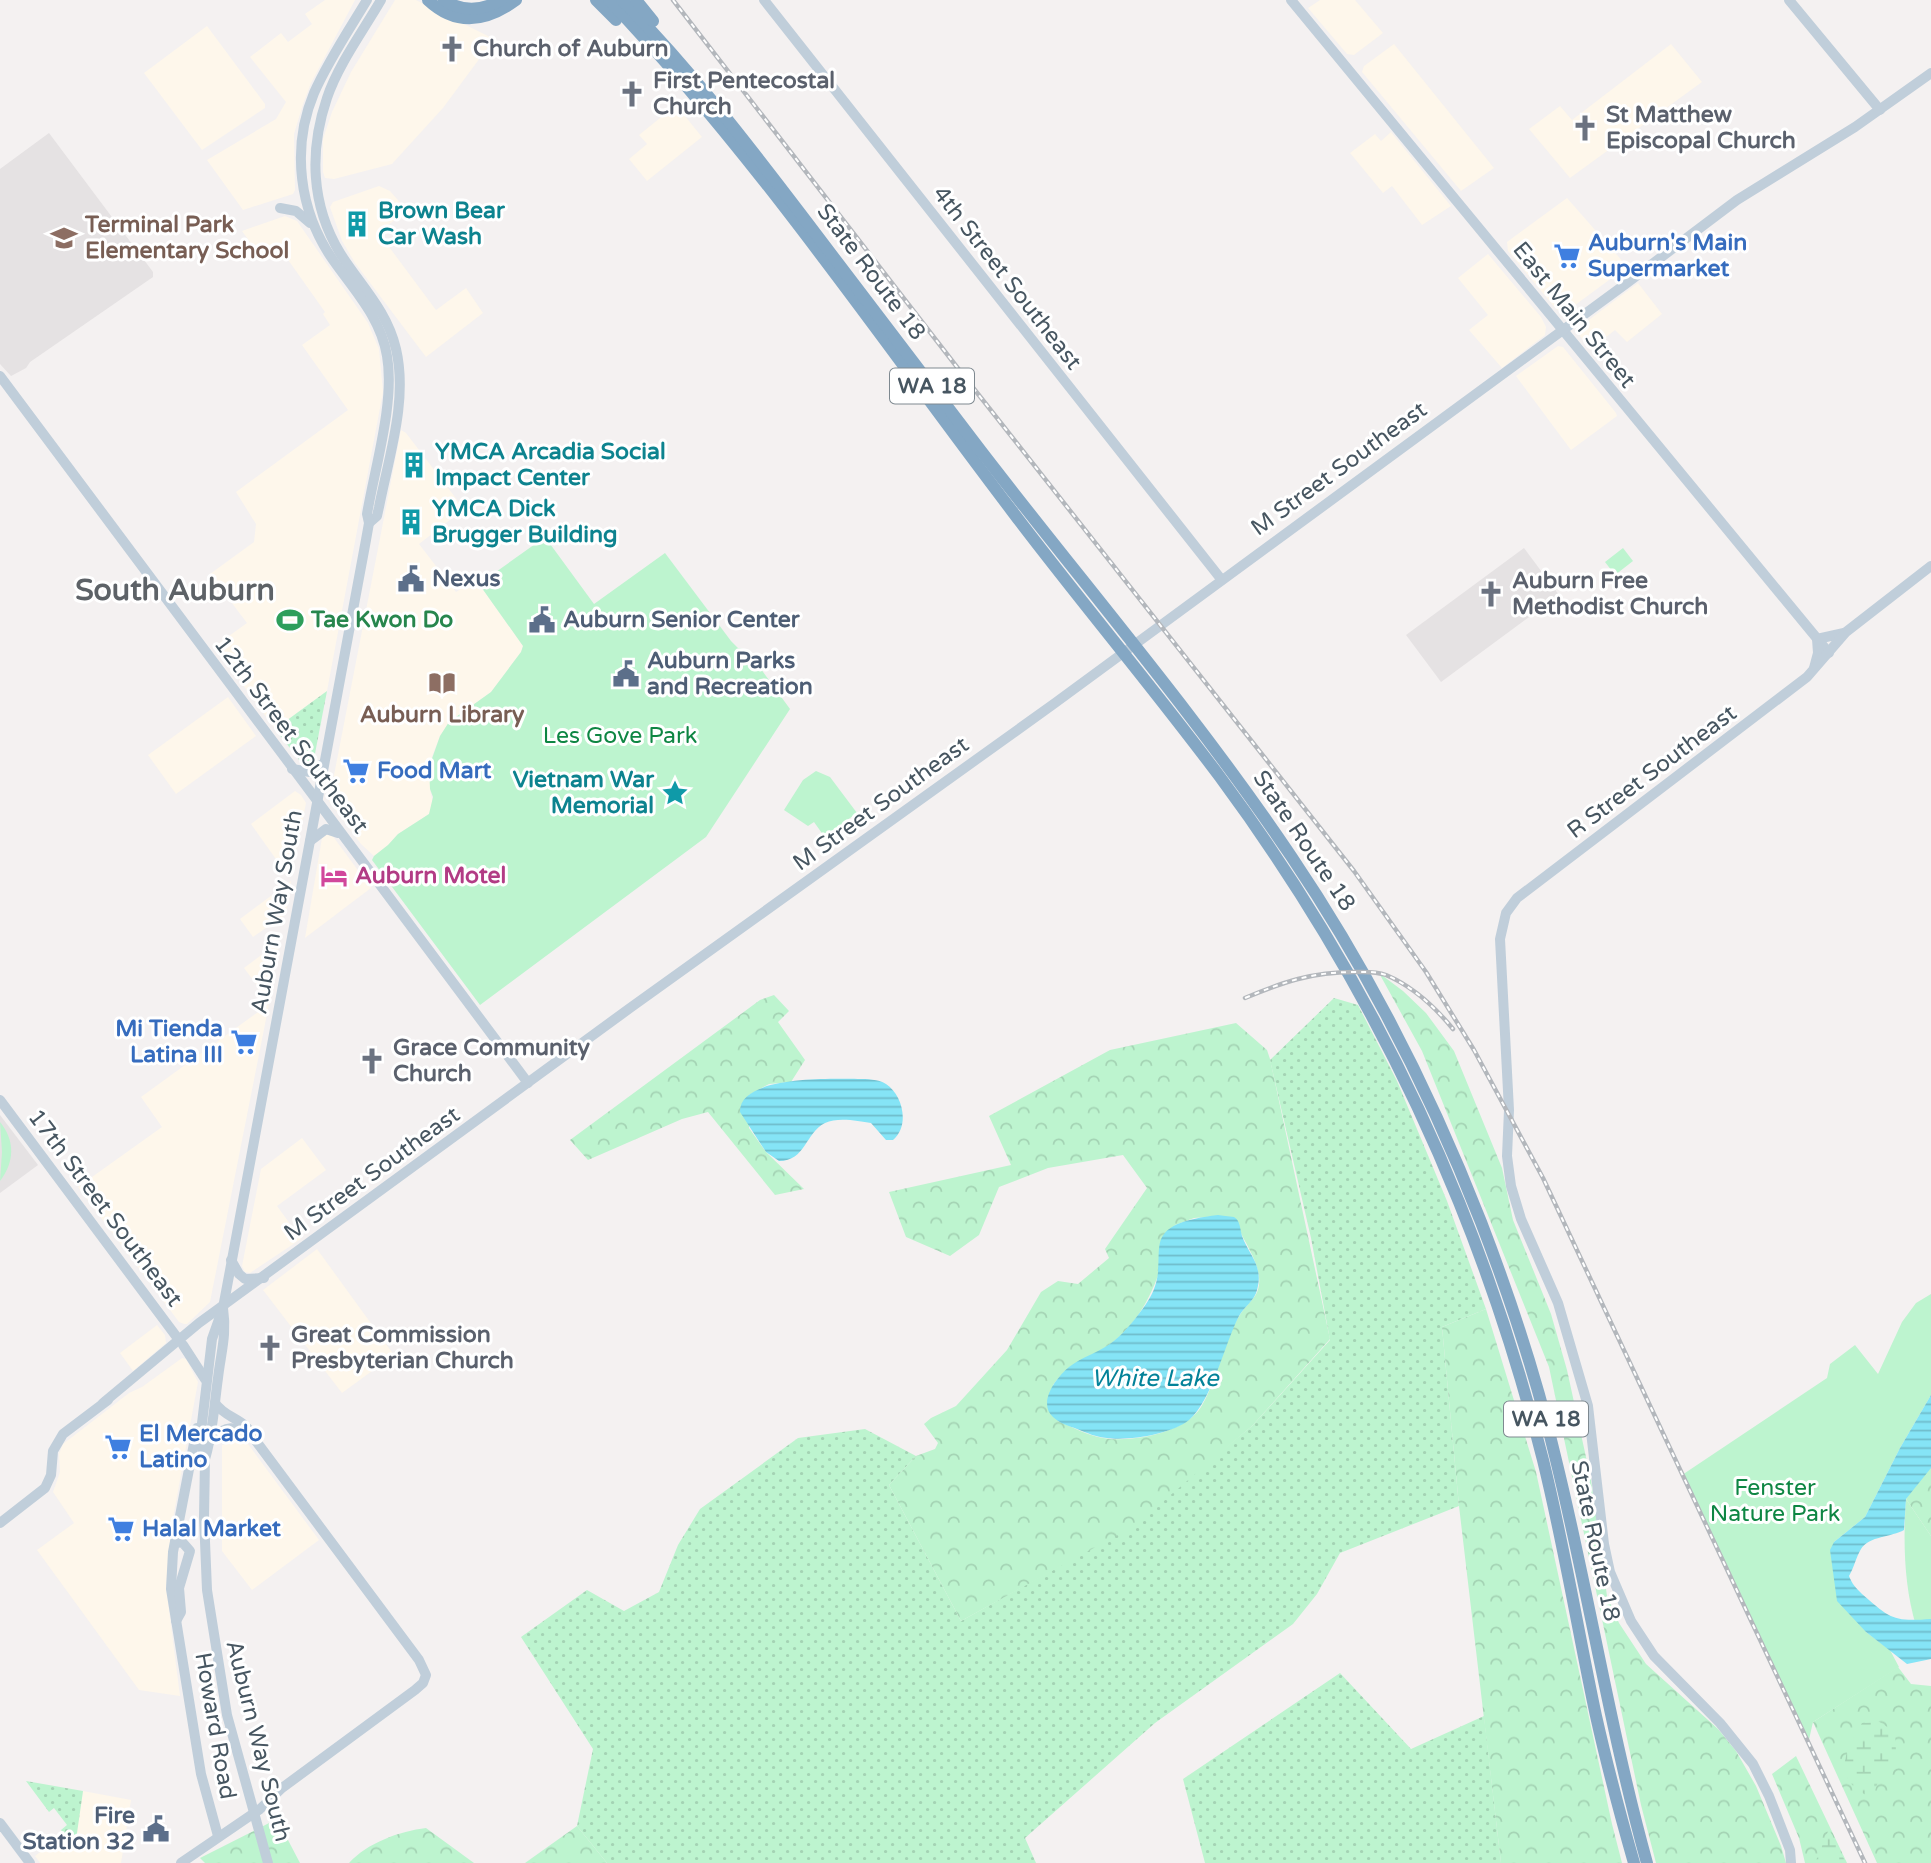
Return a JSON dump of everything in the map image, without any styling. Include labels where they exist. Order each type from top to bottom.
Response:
[{"type":"highway","points":[[428,0],[447,14],[472,19],[495,14],[516,0]]},
{"type":"highway","points":[[444,0],[456,7],[472,9],[487,7],[501,0]]},
{"type":"highway","points":[[596,0],[684,92],[701,102]]},
{"type":"highway","name":"State Route 18","points":[[608,0],[701,102],[715,111]]},
{"type":"highway","name":"State Route 18","points":[[622,0],[687,69],[715,111],[1016,516],[1139,662],[1337,942],[1416,1074],[1459,1169],[1494,1256],[1522,1339],[1558,1464],[1614,1731],[1647,1863]]},
{"type":"highway","points":[[636,0],[676,48],[687,69]]},
{"type":"highway","name":"State Route 18","points":[[1371,1001],[1458,1198],[1513,1355],[1543,1458],[1596,1716],[1634,1863]]},
{"type":"main road","name":"Auburn Way South","points":[[268,1863],[227,1715],[211,1619],[205,1553],[205,1460],[200,1440],[215,1327],[223,1308],[369,523],[377,516],[400,396],[395,372],[372,314],[324,247],[313,225],[304,197],[302,178],[305,119],[314,92],[367,0]]},
{"type":"main road","name":"Auburn Way South","points":[[381,0],[327,97],[314,165],[321,211],[338,249],[385,319],[394,342],[395,372]]},
{"type":"main road","name":"4th Street Southeast","points":[[764,0],[1221,579]]},
{"type":"main road","name":"East Main Street","points":[[1291,0],[1829,653]]},
{"type":"main road","points":[[1789,0],[1880,110]]},
{"type":"main road","name":"M Street Southeast","points":[[0,1523],[45,1488],[51,1475],[53,1451],[59,1439],[123,1391],[223,1308],[528,1083],[1055,703],[1737,200],[1880,110],[1931,74]]},
{"type":"main road","points":[[303,135],[307,143],[308,180],[317,196],[314,209],[325,237],[324,247]]},
{"type":"main road","points":[[281,208],[296,211],[313,225]]},
{"type":"main road","name":"12th Street Southeast","points":[[0,376],[528,1083]]},
{"type":"main road","points":[[1813,671],[1818,653],[1817,639],[1845,633],[1931,566]]},
{"type":"main road","name":"R Street Southeast","points":[[1791,1863],[1790,1850],[1753,1764],[1720,1723],[1654,1656],[1631,1621],[1610,1572],[1604,1544],[1588,1406],[1558,1303],[1521,1220],[1509,1172],[1500,947],[1503,923],[1512,903],[1760,714],[1813,671],[1845,633]]},
{"type":"main road","points":[[292,769],[310,772],[323,764]]},
{"type":"main road","points":[[309,842],[326,829],[343,836]]},
{"type":"main road","name":"17th Street Southeast","points":[[0,1100],[181,1342],[206,1381]]},
{"type":"main road","points":[[231,1261],[244,1279],[264,1278]]},
{"type":"main road","name":"Auburn Way South","points":[[205,1460],[211,1440],[226,1329],[223,1308]]},
{"type":"main road","points":[[181,1863],[260,1809],[282,1788],[423,1684],[425,1677],[419,1660],[244,1423],[221,1411],[215,1403]]},
{"type":"main road","name":"Howard Road","points":[[202,1411],[193,1440],[170,1571],[172,1603],[201,1774],[218,1836]]},
{"type":"main road","points":[[211,1440],[230,1427],[236,1427],[253,1437]]},
{"type":"main road","name":"Howard Road","points":[[175,1542],[183,1543],[190,1551],[179,1588],[181,1612],[176,1621]]},
{"type":"main road","points":[[0,1823],[30,1863]]},
{"type":"shaded area","points":[[325,0],[355,0],[311,83],[303,104],[294,134],[295,190],[293,194],[243,210],[207,160],[276,119],[286,102],[250,57],[281,33],[288,42],[312,24],[305,14]]},
{"type":"shaded area","points":[[395,0],[416,0],[494,39],[443,108],[392,164],[334,179],[325,178],[323,139],[332,112],[351,72]]},
{"type":"shaded area","points":[[1320,0],[1355,0],[1383,33],[1354,55],[1347,54],[1308,8]]},
{"type":"shaded area","points":[[207,26],[265,104],[265,108],[202,150],[144,73]]},
{"type":"shaded area","points":[[1394,44],[1494,168],[1461,191],[1362,72],[1364,66]]},
{"type":"shaded area","points":[[1671,44],[1702,82],[1570,178],[1529,129],[1560,106],[1572,120]]},
{"type":"shaded area","points":[[676,105],[702,137],[647,181],[629,159],[647,144],[639,135]]},
{"type":"shaded area","points":[[1391,132],[1451,206],[1422,225],[1392,186],[1383,193],[1350,153],[1375,134],[1381,141]]},
{"type":"shaded area","name":"Terminal Park Elementary School","points":[[49,133],[153,272],[153,277],[11,376],[0,364],[0,169]]},
{"type":"shaded area","points":[[379,186],[390,191],[412,216],[395,220],[378,232],[436,310],[466,288],[483,313],[426,357],[355,263],[342,241],[330,207],[333,202]]},
{"type":"shaded area","points":[[1567,198],[1624,263],[1624,269],[1562,312],[1556,309],[1508,251],[1507,242]]},
{"type":"shaded area","points":[[285,216],[297,221],[368,323],[379,349],[383,392],[327,691],[275,729],[215,646],[247,623],[210,574],[254,542],[256,524],[236,492],[348,410],[302,345],[330,325],[323,314],[325,312],[279,247],[262,259],[242,231]]},
{"type":"shaded area","points":[[1488,254],[1541,317],[1546,327],[1545,335],[1502,368],[1469,330],[1488,315],[1458,278]]},
{"type":"shaded area","points":[[1638,283],[1662,314],[1627,342],[1615,330],[1590,350],[1578,328]]},
{"type":"shaded area","points":[[1558,346],[1563,347],[1617,416],[1571,450],[1516,376]]},
{"type":"shaded area","points":[[401,430],[464,509],[419,544],[456,592],[467,585],[471,589],[479,584],[523,646],[491,692],[449,722],[440,736],[431,759],[430,789],[433,804],[429,814],[398,834],[374,856],[361,844],[329,801]]},
{"type":"shaded area","points":[[1524,548],[1559,595],[1441,682],[1406,635]]},
{"type":"shaded area","points":[[228,697],[256,736],[176,794],[148,755]]},
{"type":"shaded area","points":[[295,791],[306,803],[297,848],[278,862],[251,824]]},
{"type":"shaded area","points":[[332,835],[371,888],[305,938],[322,838]]},
{"type":"shaded area","points":[[291,881],[286,914],[253,937],[240,919]]},
{"type":"shaded area","points":[[280,941],[268,1000],[244,968]]},
{"type":"shaded area","points":[[269,1004],[210,1302],[184,1324],[179,1322],[78,1187],[162,1127],[141,1097]]},
{"type":"shaded area","points":[[0,1115],[38,1165],[0,1193]]},
{"type":"shaded area","points":[[302,1138],[326,1170],[277,1206],[301,1239],[250,1273],[245,1272],[242,1266],[261,1169]]},
{"type":"shaded area","points":[[317,1249],[394,1355],[342,1393],[263,1290]]},
{"type":"shaded area","points":[[157,1325],[165,1335],[166,1343],[133,1371],[120,1353]]},
{"type":"shaded area","points":[[182,1358],[186,1359],[198,1382],[171,1529],[166,1587],[180,1696],[139,1690],[37,1550],[74,1523],[53,1492],[60,1472],[59,1454],[63,1444],[129,1393],[142,1387]]},
{"type":"shaded area","points":[[245,1440],[319,1540],[252,1590],[222,1551],[222,1445]]},
{"type":"shaded area","points":[[83,1791],[131,1800],[121,1863],[40,1863],[35,1856],[53,1842],[71,1843],[75,1840]]},
{"type":"green space","name":"Les Gove Park","points":[[545,537],[594,604],[665,553],[731,641],[738,648],[747,650],[790,709],[706,837],[480,1005],[372,860],[398,834],[429,814],[433,797],[429,767],[440,736],[449,722],[491,692],[521,652],[523,646],[479,584]]},
{"type":"green space","points":[[1623,548],[1633,561],[1615,575],[1605,562]]},
{"type":"green space","points":[[327,691],[313,764],[309,768],[304,766],[275,729]]},
{"type":"green space","points":[[816,771],[830,777],[857,813],[843,823],[847,829],[829,843],[814,822],[808,826],[784,810],[803,780]]},
{"type":"green space","points":[[1379,973],[1426,1013],[1454,1051],[1502,1168],[1513,1220],[1551,1314],[1567,1370],[1591,1480],[1607,1596],[1619,1623],[1646,1664],[1718,1729],[1736,1751],[1756,1786],[1786,1863],[1656,1863],[1641,1805],[1549,1367],[1422,1051]]},
{"type":"green space","points":[[774,995],[789,1011],[778,1022],[805,1060],[791,1082],[769,1084],[749,1095],[749,1128],[766,1152],[804,1189],[775,1195],[708,1112],[682,1119],[588,1160],[570,1140],[760,1000]]},
{"type":"green space","points":[[1334,998],[1358,1005],[1397,1081],[1447,1201],[1486,1309],[1442,1327],[1459,1506],[1340,1553],[1317,1594],[1293,1624],[1155,1723],[1025,1838],[1036,1863],[607,1863],[577,1826],[593,1749],[521,1637],[587,1590],[624,1611],[659,1592],[678,1545],[700,1509],[798,1438],[865,1429],[916,1456],[889,1485],[961,1621],[1126,1529],[1252,1426],[1330,1340],[1311,1238],[1270,1060]]},
{"type":"green space","points":[[1236,1023],[1267,1050],[1330,1339],[1252,1426],[1134,1526],[961,1621],[889,1485],[916,1456],[935,1449],[938,1443],[924,1424],[956,1406],[1007,1350],[1041,1292],[1058,1281],[1078,1284],[1109,1258],[1105,1249],[1147,1188],[1123,1155],[1048,1168],[999,1187],[979,1235],[950,1256],[906,1237],[889,1192],[1011,1165],[989,1116],[1110,1050]],"holes":[[[1194,1218],[1232,1218],[1237,1222],[1255,1261],[1259,1282],[1255,1296],[1233,1327],[1201,1407],[1183,1424],[1170,1430],[1128,1439],[1097,1437],[1058,1421],[1053,1385],[1067,1370],[1113,1342],[1137,1317],[1153,1288],[1175,1225]]]},
{"type":"green space","points":[[0,1122],[11,1144],[11,1159],[0,1181],[2,1152]]},
{"type":"green space","name":"Fenster Nature Park","points":[[1931,1294],[1931,1395],[1865,1517],[1834,1542],[1866,1632],[1890,1650],[1899,1667],[1813,1722],[1808,1744],[1682,1475],[1827,1378],[1830,1364],[1855,1345],[1878,1374],[1902,1322],[1916,1303]]},
{"type":"green space","points":[[1486,1309],[1536,1472],[1622,1863],[1501,1863],[1459,1506],[1442,1327]]},
{"type":"green space","points":[[1931,1448],[1931,1536],[1906,1499]]},
{"type":"green space","points":[[1906,1499],[1931,1536],[1931,1634],[1916,1626],[1909,1595],[1905,1548]]},
{"type":"green space","points":[[1898,1667],[1911,1684],[1931,1686],[1931,1863],[1877,1863],[1813,1722]]},
{"type":"green space","points":[[1340,1673],[1411,1749],[1484,1716],[1501,1863],[1205,1863],[1183,1779]]},
{"type":"green space","points":[[1878,1721],[1895,1732],[1896,1752],[1881,1774],[1875,1790],[1866,1795],[1848,1780],[1845,1762],[1847,1752],[1862,1723]]},
{"type":"green space","points":[[1796,1756],[1847,1863],[1805,1863],[1799,1838],[1772,1774]]},
{"type":"green space","points":[[26,1781],[83,1791],[76,1840],[71,1843],[61,1830],[67,1825],[54,1808],[49,1812]]},
{"type":"green space","points":[[277,1819],[300,1863],[205,1863],[200,1858]]},
{"type":"green space","points":[[577,1826],[607,1863],[525,1863]]},
{"type":"green space","points":[[426,1828],[474,1863],[349,1863],[384,1839]]},
{"type":"green space","points":[[1829,1829],[1846,1863],[1815,1863]]},
{"type":"water","points":[[858,1079],[883,1082],[897,1095],[903,1119],[893,1140],[886,1140],[871,1123],[830,1121],[813,1133],[795,1156],[779,1161],[766,1152],[740,1112],[744,1100],[754,1091],[770,1085],[809,1080]]},
{"type":"water","name":"White Lake","points":[[1218,1215],[1234,1217],[1237,1220],[1255,1261],[1259,1282],[1254,1297],[1233,1328],[1211,1386],[1197,1411],[1189,1420],[1172,1429],[1127,1438],[1095,1436],[1055,1419],[1047,1404],[1050,1390],[1059,1377],[1074,1363],[1115,1340],[1146,1304],[1155,1287],[1163,1236],[1172,1227],[1190,1220]]},
{"type":"water","points":[[1931,1395],[1931,1468],[1906,1499],[1904,1530],[1865,1545],[1859,1552],[1849,1576],[1860,1592],[1892,1617],[1908,1620],[1931,1619],[1931,1659],[1907,1664],[1866,1632],[1837,1601],[1830,1550],[1834,1542],[1865,1517]]},
{"type":"railway","points":[[673,0],[967,380],[1354,871],[1426,972],[1474,1050],[1543,1178],[1865,1863]]},
{"type":"railway","points":[[1245,998],[1311,976],[1339,972],[1378,973],[1414,991],[1453,1029]]},
{"type":"place","name":"Church of Auburn","points":[[452,49]]},
{"type":"place","name":"First Pentecostal Church","points":[[632,94]]},
{"type":"place","name":"St Matthew Episcopal Church","points":[[1585,128]]},
{"type":"place","name":"Brown Bear Car Wash","points":[[357,224]]},
{"type":"place","name":"Terminal Park Elementary School","points":[[64,238]]},
{"type":"place","name":"Auburn's Main Supermarket","points":[[1567,256]]},
{"type":"place","name":"YMCA Arcadia Social Impact Center","points":[[414,465]]},
{"type":"place","name":"YMCA Dick Brugger Building","points":[[411,522]]},
{"type":"place","name":"Nexus","points":[[411,579]]},
{"type":"place","name":"Auburn Free Methodist Church","points":[[1491,594]]},
{"type":"place","name":"Tae Kwon Do","points":[[290,620]]},
{"type":"place","name":"Auburn Senior Center","points":[[542,620]]},
{"type":"place","name":"Auburn Parks and Recreation","points":[[626,674]]},
{"type":"place","name":"Auburn Library","points":[[442,683]]},
{"type":"place","name":"Food Mart","points":[[356,771]]},
{"type":"place","name":"Vietnam War Memorial","points":[[675,793]]},
{"type":"place","name":"Auburn Motel","points":[[334,876]]},
{"type":"place","name":"Mi Tienda Latina III","points":[[244,1042]]},
{"type":"place","name":"Grace Community Church","points":[[372,1061]]},
{"type":"place","name":"Great Commission Presbyterian Church","points":[[270,1348]]},
{"type":"place","name":"El Mercado Latino","points":[[118,1447]]},
{"type":"place","name":"Halal Market","points":[[121,1529]]},
{"type":"place","name":"Fire Station 32","points":[[156,1829]]},
{"type":"district","name":"South Auburn","points":[[175,590]]}]
